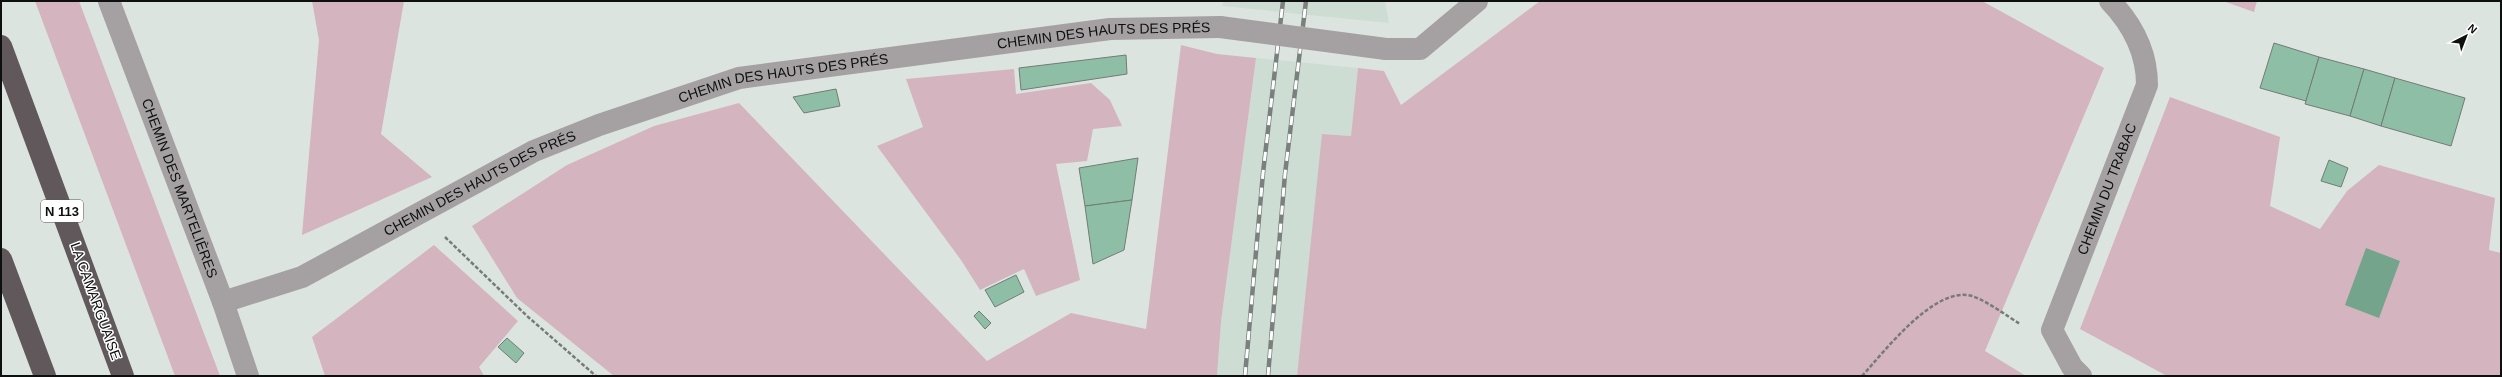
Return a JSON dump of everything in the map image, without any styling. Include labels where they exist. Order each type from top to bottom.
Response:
[{"type":"highway","name":"LA CAMARGUAISE","points":[[1,46],[123,376]]},
{"type":"highway","points":[[1,258],[45,376]]},
{"type":"street","name":"CHEMIN DES MARTELIÈRES","points":[[108,1],[223,302],[248,376]]},
{"type":"street","name":"CHEMIN DES HAUTS DES PRÉS","points":[[223,302],[302,278],[534,151],[599,125],[739,78],[1110,29],[1220,27],[1386,49],[1420,49],[1477,1]]},
{"type":"street","name":"CHEMIN DU TRABAC","points":[[2081,376],[2072,368],[2052,330],[2146,85],[2147,70],[2135,32],[2110,1]]},
{"type":"path","points":[[420,213],[527,316],[596,376]]},
{"type":"path","points":[[1862,376],[1910,324],[1938,303],[1956,295],[1972,296],[2061,347]]},
{"type":"shaded area","points":[[35,1],[79,1],[220,376],[175,376]]},
{"type":"shaded area","points":[[312,1],[404,1],[381,134],[432,177],[302,235],[319,40]]},
{"type":"shaded area","points":[[1224,1],[1385,1],[1389,23],[1222,6]]},
{"type":"shaded area","points":[[1540,1],[1982,1],[2104,68],[1985,351],[2026,376],[1297,376],[1322,134],[1351,136],[1358,68],[1384,71],[1401,105]]},
{"type":"shaded area","points":[[2223,1],[2257,1],[2254,12]]},
{"type":"shaded area","points":[[1181,45],[1217,54],[1256,58],[1221,322],[1217,376],[614,376],[517,298],[472,226],[567,165],[654,126],[739,103],[987,361],[1071,313],[1146,329]]},
{"type":"shaded area","points":[[1256,58],[1358,68],[1351,136],[1323,134],[1297,376],[1217,376],[1221,322]]},
{"type":"shaded area","points":[[1014,69],[1016,94],[1091,83],[1110,100],[1122,126],[1093,129],[1087,161],[1056,164],[1080,280],[1036,296],[1024,269],[980,290],[961,260],[877,146],[923,127],[906,79]]},
{"type":"shaded area","points":[[2170,97],[2280,137],[2270,206],[2320,229],[2347,191],[2379,165],[2495,198],[2489,250],[2501,253],[2501,376],[2167,376],[2080,329]]},
{"type":"shaded area","points":[[434,245],[518,321],[479,367],[484,376],[325,376],[312,337]]},
{"type":"shaded area","points":[[2366,248],[2400,261],[2379,318],[2345,305]]},
{"type":"building","points":[[2274,43],[2319,57],[2306,101],[2260,88]]},
{"type":"building","points":[[1126,55],[1127,74],[1021,90],[1019,68]]},
{"type":"building","points":[[2319,57],[2364,69],[2350,116],[2305,104]]},
{"type":"building","points":[[2364,69],[2395,78],[2381,126],[2350,116]]},
{"type":"building","points":[[2395,78],[2465,98],[2451,146],[2381,126]]},
{"type":"building","points":[[836,89],[840,106],[804,113],[793,97]]},
{"type":"building","points":[[1138,158],[1132,200],[1085,206],[1079,168]]},
{"type":"building","points":[[2329,160],[2348,168],[2341,187],[2321,181]]},
{"type":"building","points":[[1132,200],[1124,250],[1093,264],[1085,206]]},
{"type":"building","points":[[1016,275],[1024,292],[995,307],[985,290]]},
{"type":"building","points":[[979,311],[991,323],[985,329],[974,316]]},
{"type":"building","points":[[507,338],[524,353],[516,363],[498,347]]},
{"type":"railway","points":[[1245,376],[1263,173],[1283,1]]},
{"type":"railway","points":[[1268,376],[1285,174],[1306,1]]}]
